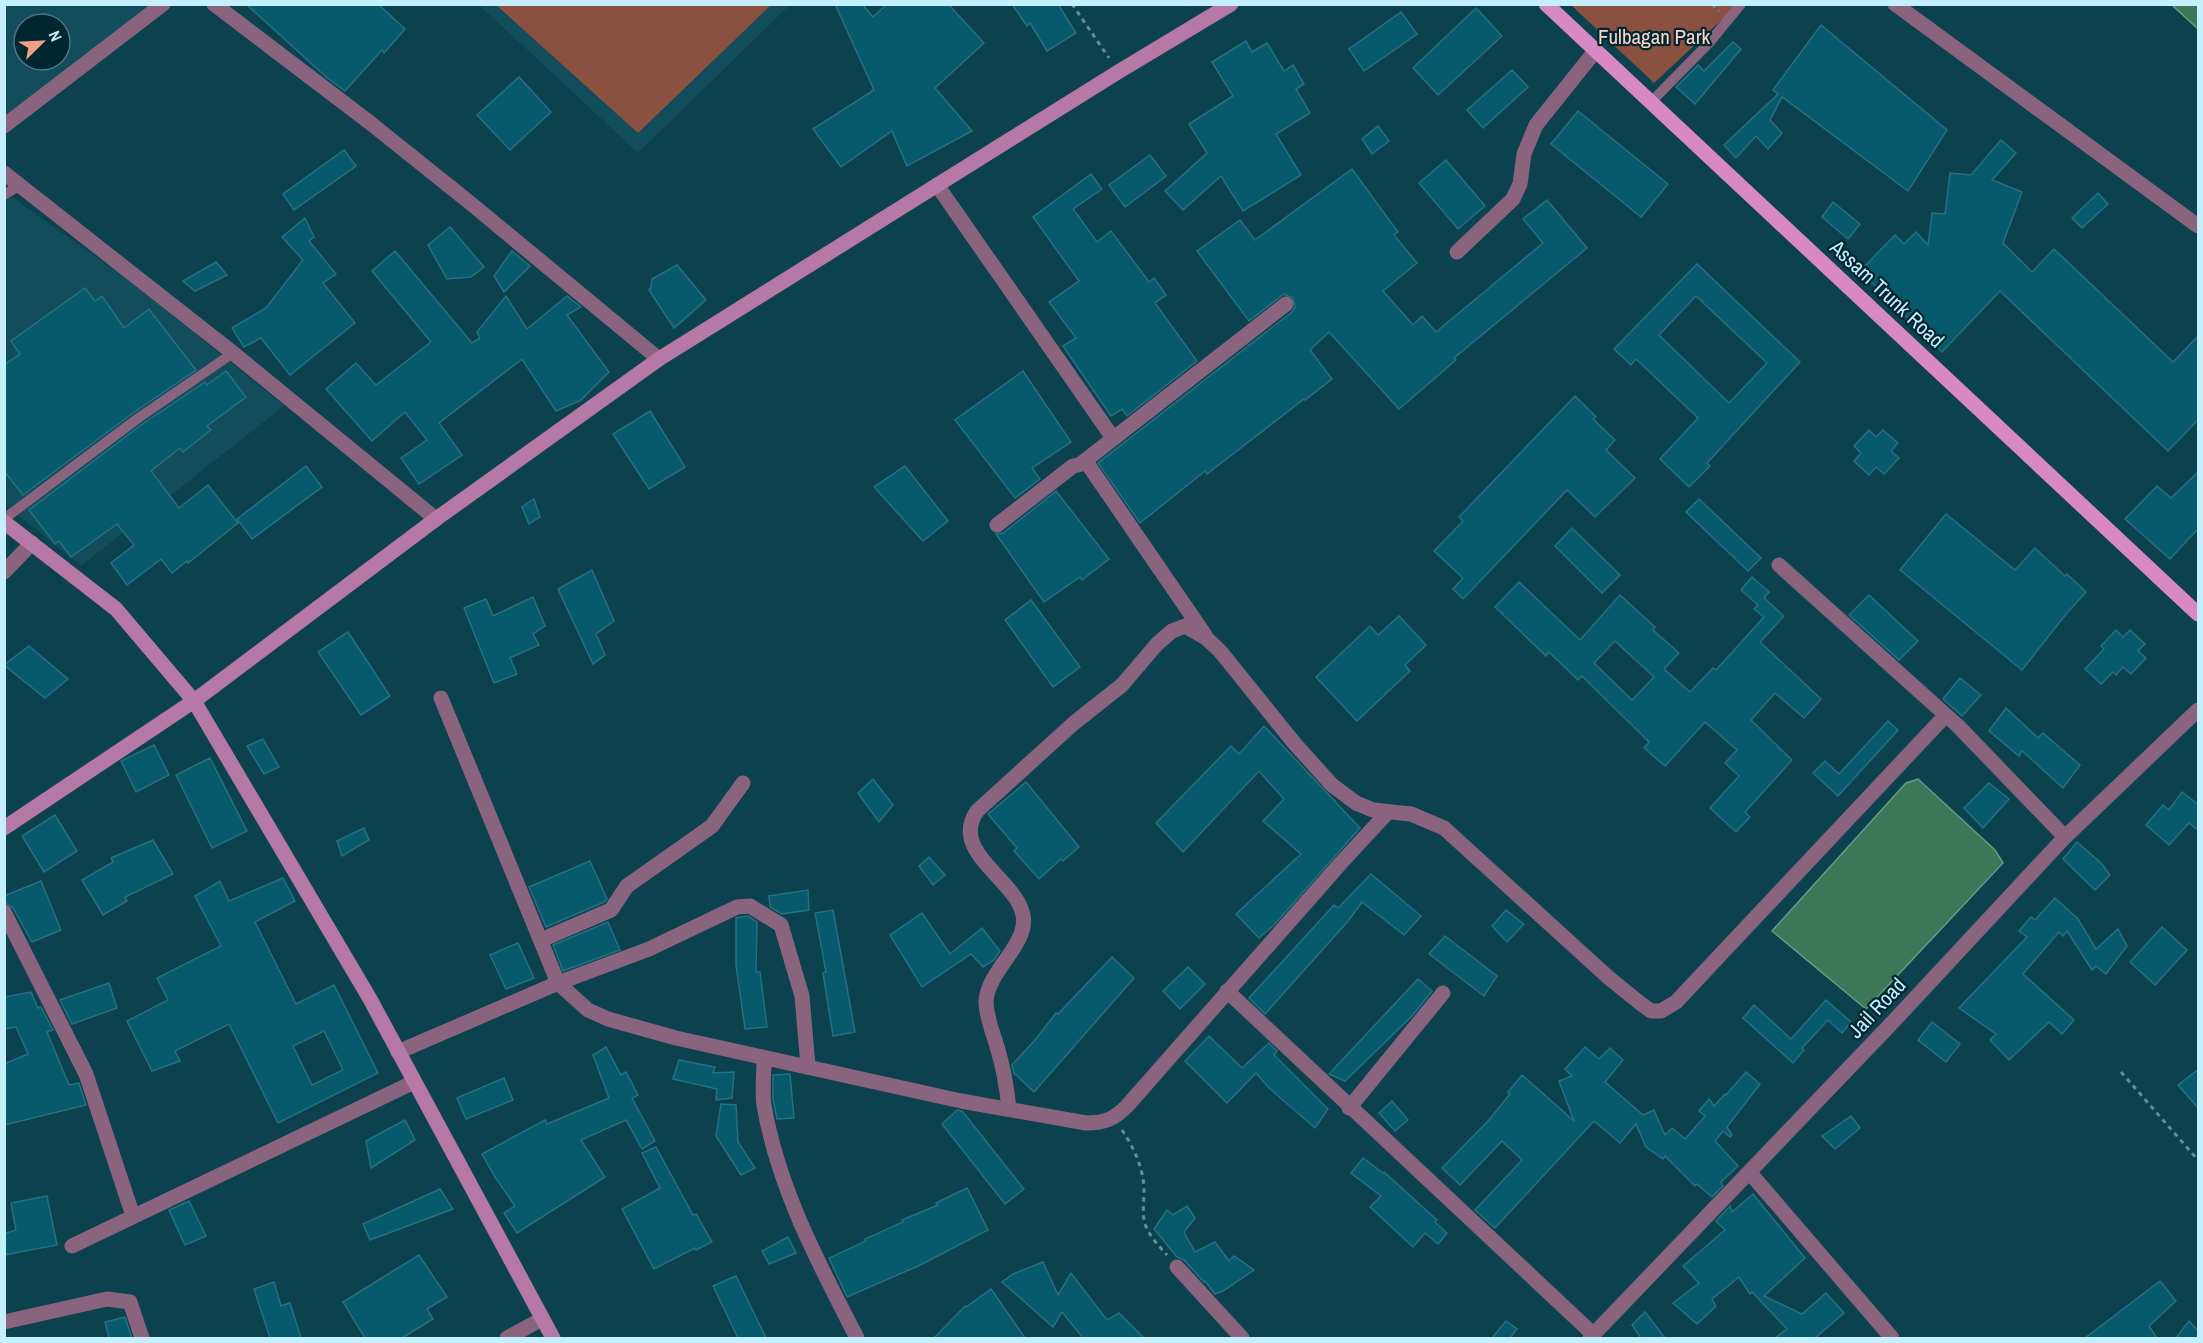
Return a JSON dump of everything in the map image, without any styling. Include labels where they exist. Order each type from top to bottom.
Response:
[{"type":"main road","points":[[4,828],[194,701],[436,519],[659,359],[1118,72],[1231,4]]},
{"type":"main road","name":"Assam Trunk Road","points":[[1546,4],[2199,614]]},
{"type":"main road","points":[[4,520],[116,609],[194,701],[370,999],[552,1338]]},
{"type":"street","points":[[4,126],[164,4]]},
{"type":"street","points":[[214,4],[369,122],[659,359]]},
{"type":"street","points":[[1895,4],[2199,226]]},
{"type":"street","points":[[1457,252],[1513,199],[1520,184],[1524,154],[1536,125],[1596,50]]},
{"type":"street","points":[[4,173],[233,353],[436,519]]},
{"type":"street","points":[[938,185],[1113,438]]},
{"type":"street","points":[[997,525],[1073,466],[1082,463],[1286,304]]},
{"type":"street","points":[[1082,463],[1092,468],[1206,638]]},
{"type":"street","points":[[4,572],[32,543]]},
{"type":"street","points":[[1779,565],[1945,716],[2065,837]]},
{"type":"street","points":[[1009,1109],[1006,1081],[986,1002],[989,987],[1016,944],[1025,922],[1019,902],[974,846],[969,833],[971,820],[977,811],[1074,723],[1122,686],[1157,644],[1172,631],[1185,626],[1206,638],[1220,651],[1295,744],[1332,785],[1356,803],[1373,810],[1411,814],[1444,828],[1609,978],[1652,1011],[1661,1011],[1676,1002],[1945,716]]},
{"type":"street","points":[[441,698],[558,983],[588,1010],[608,1019],[764,1059],[808,1066],[961,1101],[1086,1123],[1100,1123],[1115,1118],[1388,812]]},
{"type":"street","name":"Jail Road","points":[[1592,1337],[1891,1024],[2065,837],[2199,710]]},
{"type":"street","points":[[541,940],[611,910],[627,886],[712,826],[743,783]]},
{"type":"street","points":[[398,1052],[558,983],[649,949],[737,907],[750,906],[777,921],[784,932],[802,996],[808,1066]]},
{"type":"street","points":[[4,912],[86,1074],[133,1216]]},
{"type":"street","points":[[1227,991],[1592,1337]]},
{"type":"street","points":[[1349,1108],[1443,993]]},
{"type":"street","points":[[764,1059],[764,1103],[774,1149],[802,1228],[857,1338]]},
{"type":"street","points":[[72,1246],[414,1082]]},
{"type":"street","points":[[1750,1173],[1892,1338]]},
{"type":"street","points":[[1177,1267],[1242,1338]]},
{"type":"street","points":[[4,1322],[107,1299],[119,1300],[130,1302],[142,1338]]},
{"type":"street","points":[[507,1338],[542,1319]]},
{"type":"lane","points":[[1652,102],[1741,4]]},
{"type":"lane","points":[[4,195],[20,185]]},
{"type":"lane","points":[[4,520],[137,419],[233,353]]},
{"type":"path","points":[[1072,4],[1118,72]]},
{"type":"path","points":[[2121,1072],[2199,1160]]},
{"type":"path","points":[[1115,1118],[1130,1142],[1139,1166],[1144,1189],[1144,1222],[1150,1236],[1177,1267]]},
{"type":"shaded area","points":[[5,5],[164,5],[5,127]]},
{"type":"shaded area","points":[[479,5],[790,5],[638,153]]},
{"type":"shaded area","points":[[2172,5],[2198,5],[2198,29]]},
{"type":"shaded area","points":[[4,191],[139,288],[284,406],[81,566],[5,505]]},
{"type":"shaded area","points":[[1918,779],[1995,850],[2003,863],[1866,1009],[1772,931],[1906,783]]},
{"type":"green space","points":[[496,5],[771,5],[638,133]]},
{"type":"green space","name":"Fulbagan Park","points":[[1571,5],[1735,5],[1654,83]]},
{"type":"building","points":[[246,4],[378,4],[405,29],[384,53],[382,50],[345,91],[326,77]]},
{"type":"building","points":[[835,4],[862,4],[873,17],[887,4],[948,4],[984,43],[935,88],[972,131],[907,166],[892,131],[841,167],[813,129],[874,90]]},
{"type":"building","points":[[1012,4],[1058,4],[1076,33],[1047,51],[1030,23],[1027,26]]},
{"type":"building","points":[[1476,8],[1502,36],[1438,95],[1413,68]]},
{"type":"building","points":[[1401,12],[1417,34],[1364,71],[1349,49]]},
{"type":"building","points":[[1821,25],[1947,130],[1908,191],[1782,97],[1770,120],[1782,133],[1768,149],[1756,136],[1736,158],[1724,145],[1778,94],[1773,90]]},
{"type":"building","points":[[1246,41],[1252,52],[1267,43],[1284,71],[1293,65],[1304,84],[1296,89],[1310,113],[1276,134],[1301,175],[1243,211],[1221,176],[1183,210],[1165,191],[1207,153],[1189,124],[1233,96],[1212,62]]},
{"type":"building","points":[[1733,42],[1741,49],[1695,104],[1676,87],[1698,65],[1704,71]]},
{"type":"building","points":[[1512,70],[1528,87],[1483,128],[1467,110]]},
{"type":"building","points":[[519,77],[551,112],[510,150],[477,115]]},
{"type":"building","points":[[1578,111],[1668,184],[1641,217],[1551,144]]},
{"type":"building","points":[[1378,126],[1389,141],[1372,154],[1362,139]]},
{"type":"building","points":[[2001,140],[2016,153],[1992,180],[2022,192],[2003,243],[2032,272],[2054,249],[2173,362],[2199,335],[2199,419],[2168,451],[2000,291],[1942,352],[1860,271],[1895,235],[1904,244],[1916,232],[1928,245],[1932,213],[1945,214],[1950,173],[1971,175]]},
{"type":"building","points":[[344,150],[356,166],[294,210],[283,194]]},
{"type":"building","points":[[1150,155],[1166,176],[1125,207],[1109,185]]},
{"type":"building","points":[[1446,160],[1485,206],[1458,229],[1419,183]]},
{"type":"building","points":[[1352,169],[1398,232],[1394,235],[1417,263],[1383,291],[1413,325],[1422,316],[1436,332],[1543,243],[1523,219],[1547,200],[1587,248],[1454,358],[1456,360],[1399,409],[1329,332],[1310,350],[1332,379],[1207,474],[1205,471],[1140,523],[1098,463],[1292,312],[1295,307],[1293,298],[1284,294],[1249,321],[1197,251],[1240,220],[1255,240]]},
{"type":"building","points":[[1091,174],[1102,189],[1073,209],[1097,242],[1111,231],[1149,282],[1154,278],[1166,295],[1155,303],[1197,361],[1127,416],[1122,409],[1111,416],[1063,346],[1076,338],[1049,302],[1079,281],[1033,217]]},
{"type":"building","points":[[2098,193],[2108,204],[2082,228],[2072,218]]},
{"type":"building","points":[[1833,202],[1860,224],[1848,239],[1822,217]]},
{"type":"building","points":[[305,218],[314,237],[309,241],[336,274],[323,283],[355,323],[290,375],[261,338],[244,347],[232,328],[266,308],[303,260],[282,237]]},
{"type":"building","points":[[450,227],[484,267],[471,277],[447,279],[428,245]]},
{"type":"building","points":[[395,251],[472,343],[480,338],[477,332],[506,296],[527,329],[567,296],[581,307],[567,315],[609,372],[581,400],[556,411],[522,359],[439,423],[462,455],[419,484],[401,458],[427,440],[405,412],[372,441],[326,389],[356,363],[376,385],[431,342],[372,271]]},
{"type":"building","points":[[512,251],[530,266],[504,292],[494,276]]},
{"type":"building","points":[[216,262],[227,275],[195,291],[183,281]]},
{"type":"building","points":[[1697,264],[1800,362],[1707,463],[1710,466],[1689,487],[1660,459],[1698,418],[1636,359],[1631,365],[1614,349]],"holes":[[[1696,296],[1767,363],[1729,403],[1659,335]]]},
{"type":"building","points":[[677,265],[706,300],[674,328],[649,290],[652,279]]},
{"type":"building","points":[[85,288],[95,301],[102,296],[124,328],[149,309],[196,370],[133,413],[23,495],[4,471],[4,365],[20,354],[11,341]]},
{"type":"building","points":[[226,371],[246,397],[207,426],[211,430],[183,452],[180,448],[151,471],[179,508],[208,485],[238,523],[172,573],[161,559],[127,585],[111,563],[134,545],[117,524],[71,557],[59,541],[55,544],[29,510],[141,425],[205,382],[207,385]]},
{"type":"building","points":[[1023,371],[1071,442],[1032,468],[1040,479],[1015,498],[955,420]]},
{"type":"building","points":[[1575,396],[1596,417],[1593,419],[1615,440],[1606,450],[1635,478],[1595,517],[1567,490],[1463,599],[1453,589],[1463,578],[1434,551],[1463,521],[1459,517]]},
{"type":"building","points":[[650,411],[685,467],[649,489],[613,434]]},
{"type":"building","points":[[1869,430],[1876,437],[1883,430],[1898,443],[1891,451],[1899,458],[1884,474],[1876,467],[1869,475],[1854,461],[1861,453],[1854,446]]},
{"type":"building","points":[[306,466],[322,487],[252,539],[237,519]]},
{"type":"building","points":[[905,466],[948,521],[923,541],[874,487]]},
{"type":"building","points":[[2199,471],[2199,528],[2170,559],[2125,519],[2157,486],[2171,498]]},
{"type":"building","points":[[1056,491],[1109,559],[1082,580],[1080,577],[1044,602],[996,534],[1003,533]]},
{"type":"building","points":[[534,499],[540,517],[529,524],[522,507]]},
{"type":"building","points":[[1699,499],[1761,558],[1748,571],[1686,512]]},
{"type":"building","points":[[1946,514],[2015,570],[2035,548],[2086,592],[2022,670],[1900,570]]},
{"type":"building","points":[[1572,528],[1620,575],[1602,593],[1555,546]]},
{"type":"building","points":[[592,570],[614,621],[596,634],[605,655],[593,664],[558,589]]},
{"type":"building","points":[[1752,577],[1769,592],[1764,598],[1784,616],[1760,642],[1821,699],[1804,718],[1775,693],[1751,720],[1792,760],[1745,812],[1750,817],[1736,832],[1710,808],[1739,776],[1725,763],[1737,750],[1705,722],[1665,766],[1644,748],[1649,742],[1582,676],[1578,680],[1549,652],[1546,656],[1495,607],[1519,582],[1580,640],[1620,595],[1655,627],[1653,630],[1679,653],[1664,669],[1690,692],[1713,668],[1716,670],[1764,617],[1754,609],[1758,605],[1741,590]],"holes":[[[1615,641],[1654,677],[1632,700],[1594,663]]]},
{"type":"building","points":[[1869,595],[1918,641],[1899,660],[1849,615]]},
{"type":"building","points":[[533,597],[545,626],[533,634],[539,645],[510,658],[517,674],[494,683],[464,608],[486,599],[493,616]]},
{"type":"building","points":[[1031,600],[1080,667],[1053,687],[1005,620]]},
{"type":"building","points":[[1399,616],[1426,645],[1405,665],[1410,671],[1357,721],[1316,677],[1370,626],[1378,635]]},
{"type":"building","points":[[2116,630],[2123,637],[2130,630],[2145,644],[2138,651],[2146,658],[2131,674],[2123,667],[2116,675],[2113,672],[2101,684],[2085,669],[2104,649],[2101,646]]},
{"type":"building","points":[[348,632],[390,696],[361,715],[318,652]]},
{"type":"building","points":[[29,646],[68,679],[45,698],[4,665]]},
{"type":"building","points":[[1960,678],[1981,695],[1962,716],[1943,699]]},
{"type":"building","points":[[2006,708],[2038,738],[2043,733],[2080,765],[2063,788],[2022,751],[2019,756],[1989,731]]},
{"type":"building","points":[[1888,721],[1898,730],[1838,796],[1813,773],[1825,761],[1839,774]]},
{"type":"building","points":[[1264,726],[1360,828],[1274,925],[1259,938],[1236,914],[1301,854],[1263,821],[1284,799],[1259,771],[1183,852],[1156,823],[1231,746],[1239,754]]},
{"type":"building","points":[[263,739],[279,767],[264,774],[247,746]]},
{"type":"building","points":[[154,745],[169,775],[136,792],[121,761]]},
{"type":"building","points":[[210,758],[247,831],[212,848],[176,775]]},
{"type":"building","points":[[873,779],[893,805],[879,822],[858,793]]},
{"type":"building","points":[[1026,782],[1079,847],[1063,861],[1061,859],[1039,879],[1014,851],[1017,848],[988,814]]},
{"type":"building","points":[[1989,783],[2009,799],[1983,828],[1964,808]]},
{"type":"building","points":[[2182,792],[2199,805],[2199,831],[2189,823],[2169,845],[2146,825],[2163,805],[2169,810]]},
{"type":"building","points":[[55,815],[77,851],[44,872],[22,836]]},
{"type":"building","points":[[364,828],[369,840],[342,856],[337,841]]},
{"type":"building","points":[[153,840],[173,874],[125,897],[127,901],[103,915],[82,880],[113,862],[111,858]]},
{"type":"building","points":[[2077,842],[2101,863],[2110,875],[2095,890],[2063,859]]},
{"type":"building","points":[[929,857],[945,875],[933,885],[919,866]]},
{"type":"building","points":[[590,861],[607,899],[546,927],[529,887]]},
{"type":"building","points":[[1371,874],[1421,916],[1404,935],[1362,902],[1349,920],[1265,1014],[1249,998],[1334,905],[1338,908]]},
{"type":"building","points":[[283,878],[295,901],[255,922],[296,1004],[334,985],[378,1073],[278,1123],[229,1024],[175,1051],[180,1061],[152,1071],[127,1021],[168,1000],[157,978],[221,946],[195,896],[220,881],[229,901]],"holes":[[[324,1031],[343,1070],[312,1085],[293,1046]]]},
{"type":"building","points":[[41,881],[61,930],[32,942],[13,908],[4,902],[4,896]]},
{"type":"building","points":[[808,890],[809,910],[782,914],[770,907],[769,896]]},
{"type":"building","points":[[2055,898],[2078,919],[2096,949],[2118,929],[2127,946],[2106,974],[2096,966],[2092,970],[2067,931],[2063,936],[2059,932],[2023,974],[2074,1020],[2062,1034],[2049,1022],[2009,1060],[1990,1040],[1996,1034],[1959,1008],[2027,937],[2019,931],[2031,917],[2035,920]]},
{"type":"building","points":[[833,910],[855,1032],[833,1036],[823,973],[826,972],[815,913]]},
{"type":"building","points":[[1506,910],[1524,924],[1507,942],[1492,926]]},
{"type":"building","points":[[922,913],[950,954],[982,928],[1000,951],[994,960],[983,967],[971,954],[922,987],[890,935]]},
{"type":"building","points":[[748,916],[757,922],[756,972],[760,972],[767,1027],[745,1029],[736,965],[736,918]]},
{"type":"building","points":[[608,922],[620,950],[563,971],[553,945]]},
{"type":"building","points":[[2162,927],[2187,950],[2155,985],[2130,962]]},
{"type":"building","points":[[1445,936],[1497,976],[1484,996],[1429,954]]},
{"type":"building","points":[[518,943],[534,978],[506,989],[490,955]]},
{"type":"building","points":[[1112,957],[1134,978],[1034,1092],[1014,1073],[1012,1065],[1056,1013],[1058,1014]]},
{"type":"building","points":[[1188,967],[1205,984],[1180,1009],[1163,991]]},
{"type":"building","points":[[1418,979],[1432,991],[1412,1016],[1345,1081],[1329,1074]]},
{"type":"building","points":[[109,983],[117,1008],[72,1024],[60,1000]]},
{"type":"building","points":[[31,992],[38,1008],[41,1007],[53,1030],[47,1032],[69,1085],[79,1083],[86,1105],[4,1125],[4,1064],[28,1054],[16,1027],[4,1029],[4,997]]},
{"type":"building","points":[[1826,1000],[1851,1022],[1842,1033],[1828,1020],[1802,1048],[1804,1050],[1793,1063],[1743,1018],[1754,1005],[1791,1039]]},
{"type":"building","points":[[1932,1022],[1960,1044],[1946,1062],[1918,1040]]},
{"type":"building","points":[[1209,1036],[1242,1068],[1269,1043],[1277,1051],[1274,1055],[1328,1109],[1315,1128],[1269,1088],[1256,1073],[1227,1103],[1185,1061]]},
{"type":"building","points":[[606,1047],[621,1075],[626,1072],[638,1095],[632,1098],[655,1141],[642,1149],[626,1120],[581,1140],[605,1177],[517,1233],[504,1213],[515,1206],[482,1154],[545,1120],[547,1124],[609,1098],[593,1055]]},
{"type":"building","points":[[1585,1047],[1599,1059],[1610,1048],[1623,1060],[1605,1082],[1643,1115],[1654,1110],[1665,1135],[1672,1128],[1685,1139],[1705,1116],[1699,1111],[1709,1099],[1714,1106],[1746,1072],[1760,1084],[1727,1127],[1732,1135],[1730,1137],[1723,1131],[1715,1141],[1738,1166],[1721,1182],[1723,1186],[1712,1197],[1697,1184],[1695,1186],[1665,1156],[1663,1159],[1646,1147],[1636,1124],[1620,1143],[1594,1121],[1495,1228],[1475,1210],[1522,1160],[1502,1141],[1460,1185],[1442,1168],[1488,1121],[1522,1075],[1574,1121],[1559,1081],[1572,1076],[1565,1069]]},
{"type":"building","points":[[679,1060],[715,1067],[713,1073],[734,1072],[732,1098],[716,1100],[717,1089],[673,1079]]},
{"type":"building","points":[[2199,1069],[2199,1109],[2178,1085]]},
{"type":"building","points":[[790,1074],[794,1118],[777,1119],[773,1099],[773,1075]]},
{"type":"building","points":[[504,1078],[513,1100],[466,1119],[457,1098]]},
{"type":"building","points":[[1392,1101],[1408,1120],[1395,1131],[1379,1113]]},
{"type":"building","points":[[721,1104],[736,1105],[738,1142],[755,1168],[741,1175],[716,1136]]},
{"type":"building","points":[[957,1110],[962,1111],[1024,1189],[1005,1204],[942,1124]]},
{"type":"building","points":[[1851,1116],[1860,1128],[1835,1149],[1822,1136]]},
{"type":"building","points":[[405,1120],[415,1140],[371,1168],[366,1141]]},
{"type":"building","points":[[656,1147],[693,1215],[696,1214],[712,1242],[654,1269],[622,1209],[660,1188],[642,1153]]},
{"type":"building","points":[[1363,1158],[1384,1172],[1437,1220],[1435,1222],[1447,1233],[1438,1244],[1425,1233],[1413,1247],[1370,1207],[1381,1196],[1351,1173]]},
{"type":"building","points":[[967,1188],[988,1230],[918,1266],[847,1297],[829,1258],[903,1222],[902,1220],[938,1205],[936,1203]]},
{"type":"building","points":[[440,1189],[453,1209],[370,1240],[363,1224]]},
{"type":"building","points":[[1753,1194],[1805,1258],[1764,1296],[1802,1314],[1826,1293],[1844,1313],[1815,1338],[1775,1338],[1787,1329],[1752,1292],[1750,1294],[1739,1277],[1712,1299],[1716,1306],[1697,1324],[1673,1303],[1699,1283],[1683,1266],[1725,1230],[1716,1221],[1730,1206],[1732,1212]]},
{"type":"building","points":[[47,1196],[57,1245],[4,1255],[4,1234],[16,1230],[11,1203]]},
{"type":"building","points":[[189,1201],[206,1236],[185,1245],[169,1210]]},
{"type":"building","points":[[1187,1206],[1195,1218],[1184,1232],[1195,1252],[1215,1242],[1229,1261],[1234,1256],[1254,1270],[1215,1294],[1184,1260],[1177,1257],[1154,1229],[1167,1210],[1173,1215]]},
{"type":"building","points":[[788,1237],[796,1253],[769,1264],[762,1251]]},
{"type":"building","points":[[419,1255],[447,1297],[427,1309],[433,1319],[402,1338],[365,1338],[343,1302]]},
{"type":"building","points":[[1043,1262],[1058,1295],[1071,1273],[1107,1320],[1119,1313],[1144,1338],[1083,1338],[1062,1312],[1053,1327],[1002,1282],[1013,1274]]},
{"type":"building","points":[[736,1276],[766,1338],[738,1338],[713,1286]]},
{"type":"building","points":[[2160,1281],[2176,1301],[2149,1326],[2157,1338],[2085,1338]]},
{"type":"building","points":[[274,1282],[281,1306],[290,1303],[301,1338],[270,1338],[254,1289]]},
{"type":"building","points":[[991,1289],[1025,1338],[934,1338],[965,1306]]},
{"type":"building","points":[[1645,1312],[1665,1338],[1641,1338],[1632,1325]]},
{"type":"building","points":[[125,1317],[132,1338],[109,1338],[105,1322]]},
{"type":"building","points":[[1506,1321],[1517,1329],[1510,1338],[1492,1338]]},
{"type":"building","points":[[2189,1321],[2199,1332],[2199,1338],[2176,1338]]}]
